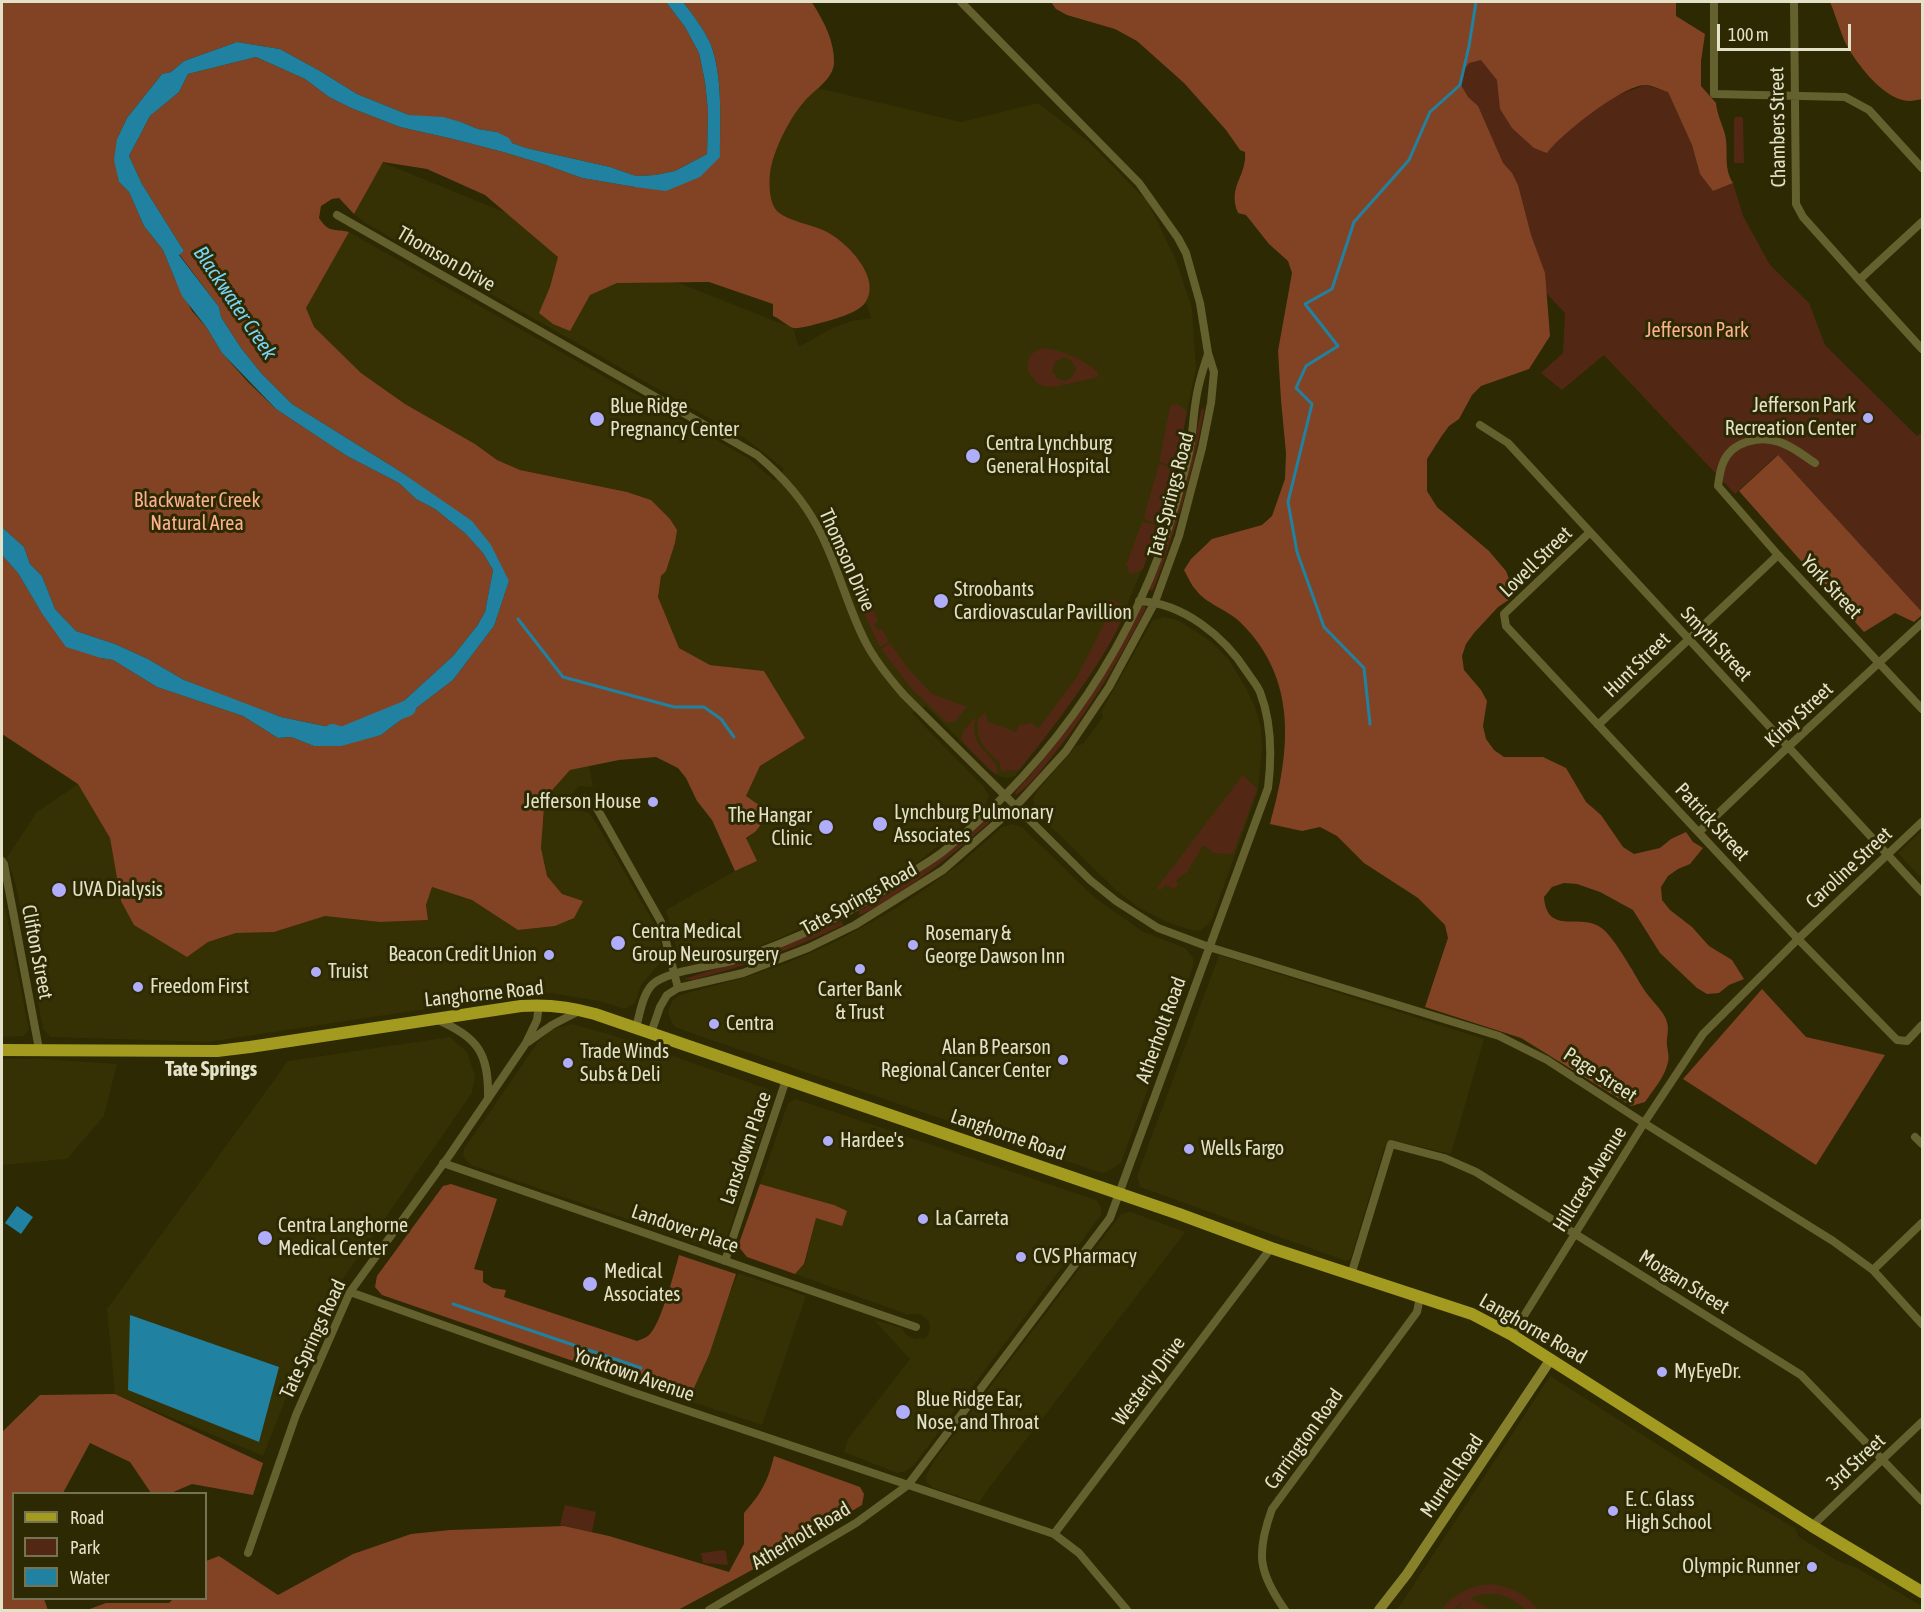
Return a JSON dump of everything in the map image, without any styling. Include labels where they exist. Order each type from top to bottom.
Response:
[{"type":"main road","name":"Langhorne Road","points":[[2,1050],[217,1051],[539,1005],[582,1010],[1179,1214],[1271,1248],[1472,1314],[1551,1359],[1812,1526],[1923,1592]]},
{"type":"street","name":"Tate Springs Road","points":[[678,988],[743,973],[808,948],[855,925],[943,870],[1016,806],[1066,750],[1089,719],[1129,653],[1155,602],[1179,536],[1202,448],[1211,404],[1214,372],[1208,352],[1200,303],[1186,253],[1139,183],[962,2]]},
{"type":"street","points":[[1714,2],[1714,94],[1845,97],[1869,110],[1923,168]]},
{"type":"street","name":"Chambers Street","points":[[1794,2],[1796,204],[1803,217],[1923,349]]},
{"type":"street","name":"Thomson Drive","points":[[337,215],[757,455],[800,497],[819,529],[866,642],[881,667],[904,695],[1064,856],[1116,901],[1158,928],[1209,947]]},
{"type":"street","points":[[1859,280],[1923,222]]},
{"type":"street","name":"Tate Springs Road","points":[[636,1028],[644,999],[655,982],[673,974],[733,960],[793,939],[849,912],[944,851],[1005,796],[1068,724],[1119,643],[1144,589],[1175,505],[1190,447],[1196,399],[1208,352]]},
{"type":"street","name":"Smyth Street","points":[[1480,425],[1508,443],[1923,892]]},
{"type":"street","name":"York Street","points":[[1815,463],[1781,442],[1766,439],[1750,441],[1735,447],[1727,456],[1722,465],[1718,486],[1778,555],[1923,709]]},
{"type":"street","name":"Lovell Street","points":[[1504,614],[1589,533]]},
{"type":"street","name":"Hunt Street","points":[[1599,725],[1778,555]]},
{"type":"street","name":"Atherholt Road","points":[[1144,589],[1155,602]]},
{"type":"street","name":"Atherholt Road","points":[[709,1611],[856,1523],[908,1485],[1110,1218],[1268,788],[1271,761],[1269,729],[1259,691],[1238,658],[1214,634],[1183,614],[1155,602],[1138,601]]},
{"type":"street","name":"Patrick Street","points":[[1504,614],[1506,626],[1798,939],[1897,1040],[1907,1041],[1923,1025]]},
{"type":"street","name":"Kirby Street","points":[[1699,832],[1923,623]]},
{"type":"street","points":[[585,798],[594,803],[661,922],[668,946],[678,988],[667,995],[651,1033]]},
{"type":"street","name":"Caroline Street","points":[[1798,939],[1923,822]]},
{"type":"street","name":"Clifton Street","points":[[2,861],[39,1049]]},
{"type":"street","name":"Hillcrest Avenue","points":[[1512,1335],[1644,1123],[1703,1034],[1798,939]]},
{"type":"street","name":"Page Street","points":[[1209,947],[1499,1036],[1547,1060],[1833,1240],[1873,1270],[1923,1324]]},
{"type":"street","name":"Tate Springs Road","points":[[248,1553],[296,1415],[350,1292],[526,1043],[537,1020],[539,1005]]},
{"type":"street","name":"Tate Springs Road","points":[[526,1043],[552,1024],[582,1010]]},
{"type":"street","points":[[434,1019],[459,1030],[475,1045],[484,1059],[488,1076],[488,1099]]},
{"type":"street","name":"Lansdown Place","points":[[725,1261],[786,1080]]},
{"type":"street","points":[[1916,1137],[1923,1144]]},
{"type":"street","name":"Morgan Street","points":[[1351,1275],[1391,1144],[1444,1158],[1476,1172],[1801,1375],[1923,1501]]},
{"type":"street","name":"Landover Place","points":[[443,1163],[916,1327]]},
{"type":"street","points":[[1873,1270],[1923,1223]]},
{"type":"street","name":"Westerly Drive","points":[[1054,1534],[1271,1248]]},
{"type":"street","name":"Yorktown Avenue","points":[[350,1292],[626,1390],[1054,1534],[1079,1553],[1126,1611]]},
{"type":"street","name":"Carrington Road","points":[[1285,1611],[1270,1589],[1262,1562],[1263,1535],[1272,1509],[1417,1312],[1420,1297]]},
{"type":"street","name":"Murrell Road","points":[[1379,1611],[1407,1574],[1551,1359]]},
{"type":"street","name":"3rd Street","points":[[1812,1526],[1923,1422]]},
{"type":"shaded area","name":"Centra Lynchburg General Hospital","points":[[801,84],[961,122],[1038,103],[1089,142],[1148,202],[1175,258],[1192,308],[1196,368],[1176,467],[1165,505],[1155,538],[1125,610],[1092,669],[1015,776],[1001,777],[989,770],[926,706],[912,713],[983,786],[989,796],[985,807],[911,868],[861,898],[778,939],[735,955],[690,965],[682,961],[677,951],[666,910],[757,861],[746,840],[755,832],[746,796],[760,766],[805,738],[764,671],[710,665],[679,648],[658,597],[661,576],[666,571],[675,543],[651,500],[627,492],[520,470],[497,460],[475,444],[405,404],[361,373],[313,327],[306,308],[349,232],[748,458],[775,481],[784,469],[746,439],[365,223],[354,214],[382,162],[793,328],[799,347],[832,328],[851,321],[871,318],[859,282],[737,222]]},
{"type":"shaded area","points":[[1164,617],[1178,620],[1210,641],[1229,660],[1255,707],[1261,728],[1262,749],[1258,791],[1212,919],[1208,925],[1194,931],[1167,922],[1139,908],[1117,891],[1050,826],[1035,809],[1033,799],[1076,746],[1083,744],[1103,717],[1101,712],[1153,620]]},
{"type":"shaded area","points":[[589,766],[593,787],[579,786],[571,796],[572,804],[577,810],[589,813],[598,826],[654,923],[663,959],[641,985],[635,1003],[625,1009],[599,1001],[551,993],[531,993],[208,1042],[51,1037],[43,1029],[17,890],[7,857],[37,812],[78,784],[110,838],[121,901],[187,957],[208,942],[237,933],[274,932],[325,916],[380,922],[428,920],[426,905],[432,887],[472,900],[518,930],[555,926],[574,918],[562,894],[547,876],[541,848],[544,807],[552,789],[570,770]]},
{"type":"shaded area","points":[[1011,824],[1022,827],[1095,898],[1142,931],[1185,948],[1193,958],[1193,966],[1121,1163],[1107,1172],[1101,1173],[708,1039],[675,1027],[672,1023],[668,1013],[670,1006],[673,1000],[680,995],[787,963],[835,942],[893,910],[928,887],[962,862],[1001,828]]},
{"type":"shaded area","points":[[1922,831],[1922,879],[1898,853]]},
{"type":"shaded area","points":[[2,892],[29,1030],[23,1036],[2,1037]]},
{"type":"shaded area","points":[[1219,955],[1484,1039],[1451,1154],[1395,1141],[1384,1148],[1351,1258],[1346,1261],[1140,1187],[1137,1176]]},
{"type":"shaded area","points":[[571,1024],[609,1034],[768,1089],[772,1102],[728,1234],[722,1244],[713,1249],[471,1165],[463,1157],[464,1149],[538,1042],[551,1030]]},
{"type":"shaded area","name":"Centra Langhorne Medical Center","points":[[450,1037],[467,1052],[475,1076],[472,1093],[318,1318],[263,1456],[115,1394],[107,1309],[288,1061]]},
{"type":"shaded area","points":[[2,1059],[117,1064],[104,1116],[67,1159],[2,1165]]},
{"type":"shaded area","points":[[796,1099],[1096,1200],[1101,1206],[1101,1215],[914,1465],[906,1471],[897,1473],[844,1452],[848,1439],[910,1359],[874,1320],[902,1328],[907,1335],[915,1339],[926,1338],[930,1330],[929,1321],[920,1314],[906,1314],[795,1274],[805,1264],[816,1217],[834,1205],[760,1184],[788,1103]]},
{"type":"shaded area","points":[[1131,1212],[1185,1232],[979,1503],[933,1488],[927,1483],[926,1476],[933,1462],[1121,1214]]},
{"type":"shaded area","points":[[738,1273],[806,1296],[762,1425],[686,1400],[693,1390]]},
{"type":"shaded area","name":"E. C. Glass High School","points":[[1550,1376],[1734,1493],[1795,1528],[1799,1537],[1836,1560],[1857,1568],[1922,1606],[1922,1610],[1397,1610]]},
{"type":"green space","name":"Blackwater Creek Natural Area","points":[[2,2],[666,2],[685,27],[699,53],[708,111],[707,154],[675,171],[655,175],[636,176],[610,167],[526,148],[512,143],[497,132],[478,129],[461,122],[409,115],[357,94],[280,49],[237,42],[184,61],[171,72],[162,74],[127,118],[117,139],[119,182],[129,192],[144,226],[163,250],[192,311],[207,328],[222,353],[276,409],[347,456],[399,483],[416,499],[435,509],[466,534],[483,553],[493,570],[485,612],[477,626],[453,656],[395,709],[379,728],[358,733],[281,717],[184,680],[148,659],[115,644],[76,631],[55,609],[42,576],[30,564],[24,547],[2,527]]},
{"type":"green space","points":[[683,2],[811,2],[813,4],[831,40],[834,64],[830,76],[798,110],[782,136],[772,164],[770,194],[778,212],[825,231],[843,243],[860,261],[869,283],[869,293],[862,307],[838,318],[806,327],[793,328],[773,316],[773,304],[709,282],[617,283],[590,295],[570,331],[553,324],[539,313],[550,287],[558,257],[485,195],[427,169],[383,162],[354,214],[339,198],[332,199],[321,206],[319,218],[326,226],[332,230],[349,232],[306,308],[314,327],[361,373],[405,404],[475,444],[497,460],[520,470],[627,492],[651,500],[670,519],[677,530],[675,543],[666,571],[661,576],[658,597],[679,648],[710,665],[764,671],[805,738],[760,766],[746,796],[770,813],[755,832],[746,838],[757,861],[735,871],[712,820],[697,801],[686,778],[678,768],[656,757],[619,760],[570,770],[553,789],[544,807],[541,848],[547,876],[562,894],[583,901],[574,918],[555,926],[518,930],[472,900],[432,887],[426,905],[428,920],[380,922],[325,916],[274,932],[236,933],[208,942],[187,957],[134,925],[121,901],[110,838],[78,784],[2,734],[2,555],[18,573],[41,612],[101,658],[113,660],[157,687],[243,716],[278,738],[291,737],[314,746],[381,735],[453,680],[494,626],[509,581],[428,492],[398,470],[292,404],[261,373],[221,317],[219,307],[179,254],[184,251],[142,184],[129,156],[150,116],[179,92],[188,74],[256,57],[305,79],[329,97],[351,108],[400,127],[503,152],[582,178],[635,187],[720,157],[720,100],[715,57],[705,33]]},
{"type":"green space","points":[[1051,2],[1676,2],[1676,16],[1705,34],[1701,61],[1701,86],[1716,103],[1726,138],[1727,164],[1733,183],[1713,191],[1700,174],[1692,145],[1668,92],[1645,85],[1622,93],[1578,124],[1547,153],[1534,148],[1512,128],[1500,109],[1497,80],[1481,60],[1469,63],[1461,73],[1461,85],[1468,97],[1478,106],[1503,163],[1512,173],[1518,185],[1531,235],[1545,273],[1550,336],[1529,369],[1481,386],[1472,395],[1459,419],[1449,426],[1427,459],[1427,491],[1437,507],[1489,551],[1506,571],[1511,584],[1510,599],[1498,607],[1474,633],[1466,644],[1462,656],[1464,670],[1487,701],[1483,726],[1486,739],[1494,750],[1504,757],[1543,757],[1566,768],[1586,802],[1601,815],[1623,847],[1634,854],[1660,848],[1671,839],[1686,832],[1693,842],[1703,848],[1690,864],[1668,876],[1661,887],[1662,900],[1709,946],[1732,960],[1744,979],[1729,985],[1719,993],[1707,994],[1697,988],[1660,953],[1633,910],[1600,892],[1577,884],[1564,883],[1552,887],[1544,897],[1552,917],[1559,920],[1586,922],[1604,930],[1619,949],[1645,992],[1665,1017],[1668,1028],[1668,1062],[1662,1078],[1645,1102],[1631,1106],[1521,1038],[1425,1007],[1448,938],[1445,925],[1418,898],[1364,863],[1337,836],[1320,827],[1302,831],[1270,824],[1277,797],[1285,744],[1285,718],[1281,692],[1272,668],[1259,644],[1240,622],[1200,595],[1184,570],[1191,559],[1212,539],[1262,525],[1272,516],[1285,479],[1286,453],[1278,351],[1292,273],[1288,261],[1269,244],[1246,215],[1238,213],[1235,196],[1245,161],[1245,152],[1240,150],[1226,130],[1184,83],[1137,41],[1115,29],[1067,15],[1056,9]]},
{"type":"green space","name":"Jefferson Park","points":[[1390,2],[1613,97],[1645,85],[1668,92],[1692,145],[1700,174],[1713,191],[1733,183],[1743,216],[1770,265],[1809,303],[1825,345],[1917,436],[1922,432],[1922,612],[1777,455],[1735,494],[1604,355],[1562,390],[1541,373],[1563,353],[1565,313],[1492,236]]},
{"type":"green space","points":[[1830,2],[1922,2],[1922,99],[1905,101],[1899,99],[1869,77],[1847,46]]},
{"type":"green space","points":[[1736,117],[1743,119],[1744,163],[1734,163],[1734,119]]},
{"type":"green space","points":[[1042,348],[1065,353],[1098,372],[1098,377],[1054,387],[1043,386],[1037,383],[1028,371],[1031,354]],"holes":[[[1063,357],[1071,360],[1076,368],[1073,376],[1066,381],[1058,379],[1052,371],[1055,362]]]},
{"type":"green space","points":[[1177,404],[1187,412],[1176,467],[1159,462],[1170,407]]},
{"type":"green space","points":[[1202,408],[1204,410],[1200,433],[1183,502],[1151,591],[1149,589],[1166,544]]},
{"type":"green space","points":[[1778,455],[1922,612],[1922,615],[1914,622],[1895,613],[1864,632],[1739,491]]},
{"type":"green space","points":[[1159,464],[1176,468],[1160,525],[1144,517]]},
{"type":"green space","points":[[1142,522],[1159,526],[1143,569],[1133,574],[1128,572],[1128,566],[1126,566]]},
{"type":"green space","points":[[844,551],[850,556],[861,582],[854,591],[841,559],[845,554]]},
{"type":"green space","points":[[863,586],[878,621],[874,624],[878,630],[882,629],[889,642],[880,647],[855,594],[857,588]]},
{"type":"green space","points":[[1112,599],[1124,607],[1121,621],[1097,664],[1062,715],[1019,770],[1001,771],[1000,763],[980,739],[978,719],[985,713],[988,722],[1016,732],[1019,725],[1032,723],[1038,729],[1077,677],[1107,618],[1100,613]]},
{"type":"green space","points":[[1143,605],[1146,608],[1115,665],[1092,701],[1041,771],[1016,795],[1015,792],[1066,731],[1088,699],[1110,666]]},
{"type":"green space","points":[[890,643],[908,669],[932,694],[965,706],[966,708],[954,722],[946,722],[912,689],[881,649]]},
{"type":"green space","points":[[976,717],[974,728],[976,738],[995,763],[996,775],[961,739],[963,731]]},
{"type":"green space","points":[[1243,775],[1257,789],[1233,854],[1214,853],[1203,845],[1187,872],[1176,880],[1178,885],[1174,889],[1166,885],[1160,890],[1157,888]]},
{"type":"green space","points":[[1003,805],[1005,808],[933,868],[903,890],[859,915],[859,911],[932,864]]},
{"type":"green space","points":[[842,921],[843,925],[769,956],[693,980],[684,979],[759,955]]},
{"type":"green space","points":[[1762,989],[1806,1037],[1885,1055],[1816,1165],[1683,1079]]},
{"type":"green space","points":[[451,1184],[497,1199],[474,1269],[483,1271],[483,1282],[493,1288],[506,1290],[504,1297],[637,1341],[645,1338],[654,1329],[667,1298],[679,1255],[736,1274],[709,1355],[686,1400],[382,1295],[375,1287],[377,1276],[443,1186]]},
{"type":"green space","points":[[760,1184],[834,1205],[847,1211],[842,1226],[816,1218],[804,1264],[795,1274],[747,1257],[738,1246]]},
{"type":"green space","points":[[115,1394],[263,1463],[253,1495],[192,1484],[173,1492],[150,1492],[130,1462],[90,1443],[64,1492],[12,1492],[12,1600],[44,1600],[48,1610],[2,1610],[2,1432],[40,1395]]},
{"type":"green space","points":[[774,1456],[860,1487],[864,1494],[862,1505],[765,1563],[678,1610],[87,1610],[106,1603],[169,1603],[172,1600],[207,1600],[207,1561],[219,1556],[278,1595],[353,1554],[411,1534],[450,1530],[564,1526],[609,1536],[729,1572],[744,1544],[744,1513],[755,1500],[769,1473]]},
{"type":"green space","points":[[565,1505],[596,1512],[592,1532],[560,1525]]},
{"type":"green space","points":[[724,1550],[728,1565],[703,1563],[701,1553]]},
{"type":"green space","points":[[1491,1584],[1518,1592],[1538,1610],[1527,1610],[1510,1598],[1498,1594],[1482,1594],[1470,1598],[1491,1610],[1457,1610],[1462,1602],[1453,1610],[1441,1610],[1463,1591]]},
{"type":"water","points":[[666,2],[683,2],[711,45],[719,86],[720,157],[700,177],[666,191],[582,178],[503,152],[400,127],[351,108],[329,97],[305,79],[256,57],[188,74],[179,92],[150,116],[129,156],[142,184],[184,251],[179,255],[219,307],[221,317],[261,373],[292,404],[398,470],[472,521],[491,545],[509,581],[494,626],[453,680],[381,735],[341,746],[314,746],[291,737],[278,738],[243,716],[157,687],[113,660],[66,647],[41,612],[18,573],[2,555],[2,527],[24,547],[30,564],[42,576],[55,609],[76,631],[115,644],[148,659],[184,680],[281,717],[358,733],[379,728],[395,709],[453,656],[485,612],[493,570],[483,553],[466,534],[435,509],[416,499],[399,483],[347,456],[276,409],[222,353],[207,328],[182,296],[163,250],[144,226],[129,192],[119,182],[114,160],[117,139],[127,118],[162,74],[171,72],[184,61],[237,42],[280,49],[357,94],[409,115],[443,117],[478,129],[497,132],[509,138],[512,143],[526,148],[610,167],[636,176],[655,175],[675,171],[707,154],[708,111],[699,53],[685,27]]},
{"type":"water","points":[[17,1206],[33,1217],[21,1234],[5,1223]]},
{"type":"water","points":[[130,1315],[279,1367],[259,1442],[128,1390]]},
{"type":"waterway","points":[[1370,724],[1364,668],[1324,627],[1297,552],[1288,502],[1312,404],[1296,388],[1306,366],[1338,346],[1305,304],[1332,289],[1354,222],[1409,160],[1430,112],[1460,85],[1476,2]]},
{"type":"waterway","points":[[518,619],[563,677],[674,707],[704,707],[721,719],[734,737]]},
{"type":"waterway","name":"Blackwater Creek","points":[[332,732],[342,735],[408,708]]},
{"type":"waterway","points":[[453,1304],[641,1368]]},
{"type":"place","name":"Jefferson Park Recreation Center","points":[[1868,418]]},
{"type":"place","name":"Blue Ridge Pregnancy Center","points":[[597,419]]},
{"type":"place","name":"Centra Lynchburg General Hospital","points":[[973,456]]},
{"type":"place","name":"Stroobants Cardiovascular Pavillion","points":[[941,601]]},
{"type":"place","name":"Jefferson House","points":[[653,802]]},
{"type":"place","name":"Lynchburg Pulmonary Associates","points":[[880,824]]},
{"type":"place","name":"The Hangar Clinic","points":[[826,827]]},
{"type":"place","name":"UVA Dialysis","points":[[59,890]]},
{"type":"place","name":"Centra Medical Group Neurosurgery","points":[[618,943]]},
{"type":"place","name":"Rosemary & George Dawson Inn","points":[[913,945]]},
{"type":"place","name":"Beacon Credit Union","points":[[549,955]]},
{"type":"place","name":"Carter Bank & Trust","points":[[860,969]]},
{"type":"place","name":"Truist","points":[[316,972]]},
{"type":"place","name":"Freedom First","points":[[138,987]]},
{"type":"place","name":"Centra","points":[[714,1024]]},
{"type":"place","name":"Alan B Pearson Regional Cancer Center","points":[[1063,1060]]},
{"type":"place","name":"Trade Winds Subs & Deli","points":[[568,1063]]},
{"type":"place","name":"Hardee's","points":[[828,1141]]},
{"type":"place","name":"Wells Fargo","points":[[1189,1149]]},
{"type":"place","name":"La Carreta","points":[[923,1219]]},
{"type":"place","name":"Centra Langhorne Medical Center","points":[[265,1238]]},
{"type":"place","name":"CVS Pharmacy","points":[[1021,1257]]},
{"type":"place","name":"Medical Associates","points":[[590,1284]]},
{"type":"place","name":"MyEyeDr.","points":[[1662,1372]]},
{"type":"place","name":"Blue Ridge Ear, Nose, and Throat","points":[[903,1412]]},
{"type":"place","name":"E. C. Glass High School","points":[[1613,1511]]},
{"type":"place","name":"Olympic Runner","points":[[1812,1567]]},
{"type":"district","name":"Tate Springs","points":[[211,1069]]}]
